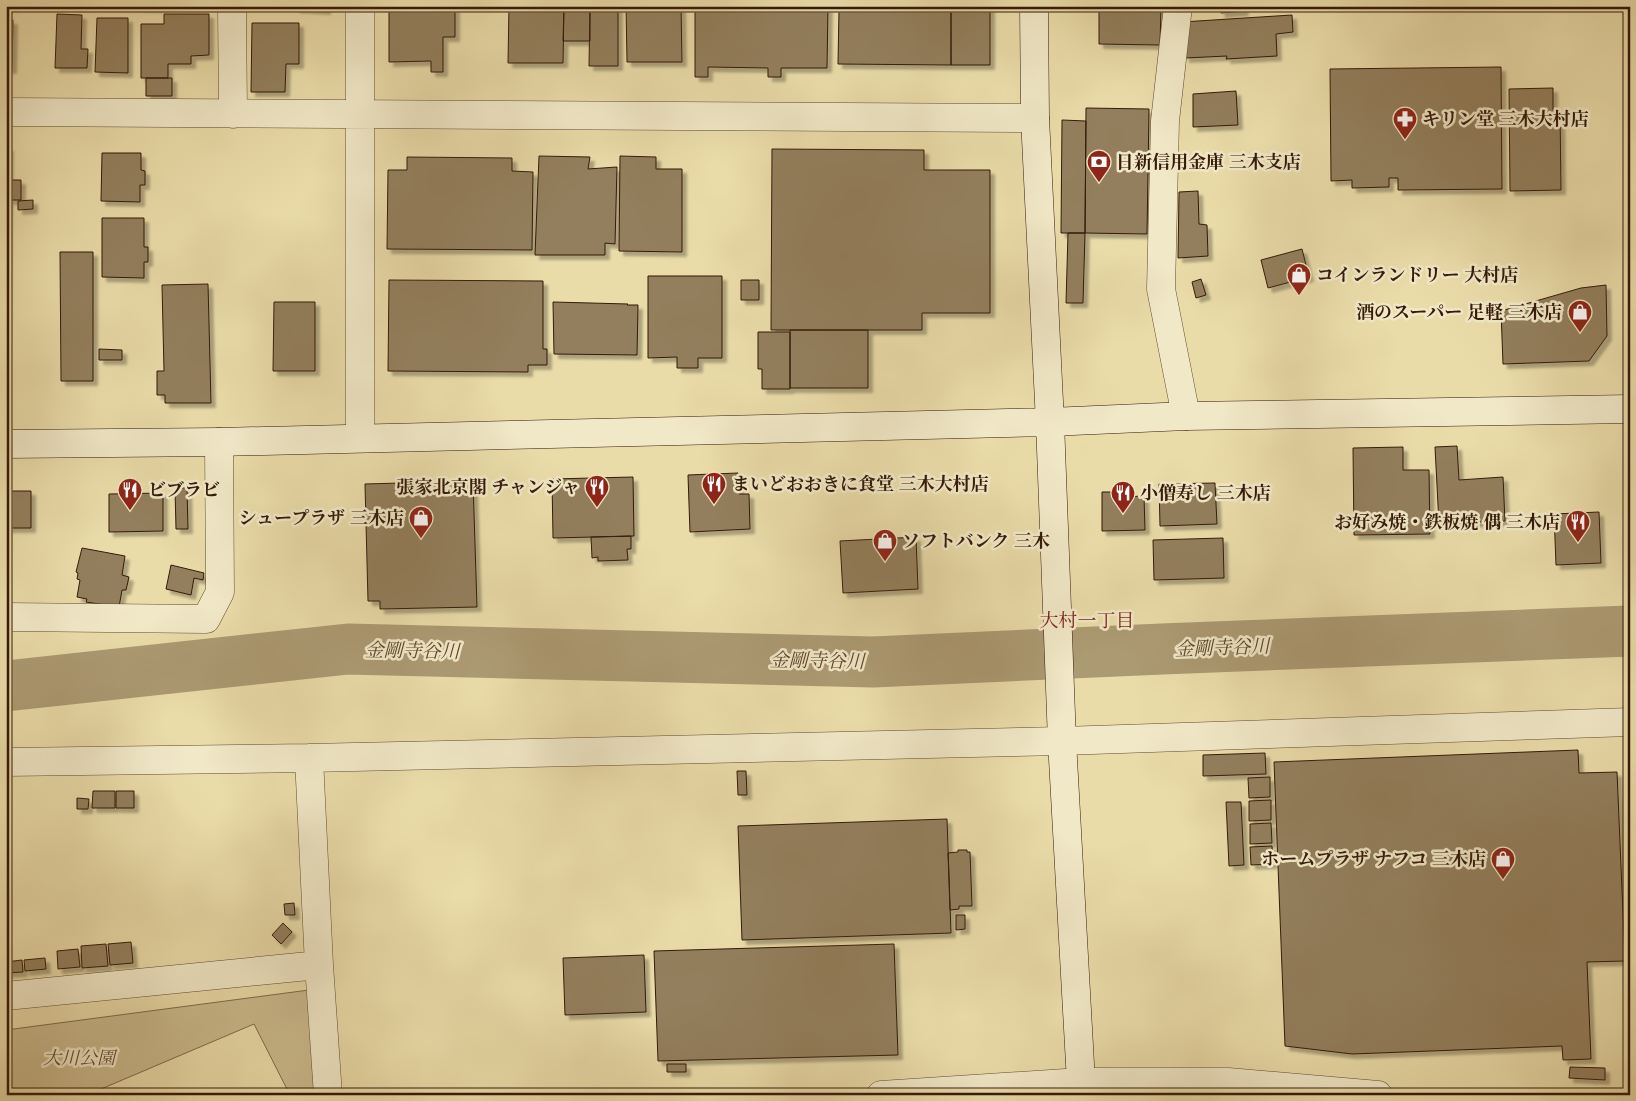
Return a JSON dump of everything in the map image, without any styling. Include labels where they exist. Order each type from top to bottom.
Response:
[{"type":"street","points":[[232,6],[233,114]]},
{"type":"street","points":[[360,6],[360,438]]},
{"type":"street","points":[[1034,6],[1034,118],[1050,422],[1062,741],[1081,1082]]},
{"type":"street","points":[[1178,6],[1165,121],[1161,289],[1186,416]]},
{"type":"street","points":[[6,112],[1034,118]]},
{"type":"street","points":[[6,444],[219,442],[1050,422],[1186,416],[1630,409]]},
{"type":"street","points":[[6,617],[206,619],[220,592],[219,442]]},
{"type":"street","points":[[6,762],[309,758],[1062,741],[1630,722]]},
{"type":"street","points":[[309,758],[319,965],[328,1095]]},
{"type":"street","points":[[6,996],[319,965]]},
{"type":"street","points":[[881,1095],[1081,1082],[1228,1082],[1378,1095]]},
{"type":"green space","name":"大川公園","points":[[309,990],[318,1095],[290,1095],[254,1024],[87,1095],[6,1095],[6,1030]]},
{"type":"building","points":[[120,6],[158,6],[158,8]]},
{"type":"building","points":[[295,6],[326,6],[326,10],[295,8]]},
{"type":"building","points":[[389,6],[455,6],[455,37],[443,37],[443,72],[431,72],[431,61],[389,62]]},
{"type":"building","points":[[509,6],[564,6],[563,63],[508,63]]},
{"type":"building","points":[[564,6],[590,6],[590,41],[563,41]]},
{"type":"building","points":[[590,6],[618,6],[618,66],[589,66]]},
{"type":"building","points":[[626,6],[681,6],[682,62],[627,62]]},
{"type":"building","points":[[695,6],[828,6],[827,68],[781,68],[781,77],[768,77],[768,68],[708,67],[708,77],[695,77]]},
{"type":"building","points":[[839,6],[941,6],[941,11],[839,11]]},
{"type":"building","points":[[967,6],[990,6],[990,65],[951,65],[951,10],[967,10]]},
{"type":"building","points":[[1099,6],[1161,6],[1160,45],[1099,44]]},
{"type":"building","points":[[1220,6],[1243,6],[1244,11],[1221,13]]},
{"type":"building","points":[[951,10],[951,65],[838,64],[839,11]]},
{"type":"building","points":[[57,14],[82,15],[81,49],[88,49],[87,68],[55,68]]},
{"type":"building","points":[[164,14],[209,14],[209,55],[191,56],[191,64],[168,64],[168,78],[141,78],[141,24],[164,24]]},
{"type":"building","points":[[1292,15],[1293,32],[1276,34],[1277,56],[1226,59],[1227,56],[1185,58],[1182,22]]},
{"type":"building","points":[[97,18],[128,18],[128,73],[95,72]]},
{"type":"building","points":[[6,20],[13,20],[12,69],[6,69]]},
{"type":"building","points":[[252,23],[299,23],[299,64],[286,64],[285,92],[251,92]]},
{"type":"building","points":[[1501,67],[1502,189],[1398,190],[1398,178],[1389,178],[1389,187],[1352,188],[1352,180],[1331,181],[1330,69]]},
{"type":"building","points":[[146,78],[172,78],[172,96],[146,96]]},
{"type":"building","points":[[1553,88],[1553,110],[1560,110],[1561,190],[1510,191],[1509,89]]},
{"type":"building","points":[[1236,91],[1238,125],[1193,127],[1193,94]]},
{"type":"building","points":[[1086,108],[1149,109],[1147,234],[1085,233]]},
{"type":"building","points":[[1062,120],[1086,121],[1085,233],[1061,233]]},
{"type":"building","points":[[6,147],[9,147],[8,180],[21,180],[21,200],[8,200],[6,336]]},
{"type":"building","points":[[772,149],[924,150],[924,170],[990,170],[990,313],[922,313],[922,330],[771,330]]},
{"type":"building","points":[[102,153],[141,153],[141,170],[145,171],[145,185],[140,185],[140,202],[101,201]]},
{"type":"building","points":[[539,156],[590,157],[588,169],[617,167],[615,244],[605,243],[605,255],[535,255]]},
{"type":"building","points":[[620,156],[656,157],[656,169],[682,169],[682,252],[619,251]]},
{"type":"building","points":[[407,157],[512,158],[512,171],[533,172],[532,250],[387,249],[388,170],[407,170]]},
{"type":"building","points":[[1198,191],[1199,224],[1207,225],[1208,256],[1178,258],[1179,192]]},
{"type":"building","points":[[33,200],[33,209],[18,210],[18,201]]},
{"type":"building","points":[[102,218],[144,218],[144,247],[148,247],[148,262],[144,262],[144,278],[102,277]]},
{"type":"building","points":[[1068,233],[1085,233],[1083,303],[1066,303]]},
{"type":"building","points":[[1302,249],[1309,277],[1268,288],[1261,260]]},
{"type":"building","points":[[60,252],[93,252],[93,381],[61,381]]},
{"type":"building","points":[[648,276],[722,276],[722,358],[698,358],[698,368],[677,368],[677,357],[648,358]]},
{"type":"building","points":[[1201,279],[1206,295],[1196,298],[1192,282]]},
{"type":"building","points":[[389,280],[543,281],[543,349],[547,349],[547,365],[528,365],[528,372],[388,371]]},
{"type":"building","points":[[741,280],[759,280],[759,300],[741,300]]},
{"type":"building","points":[[208,284],[211,403],[165,403],[165,395],[157,395],[157,371],[164,371],[162,285]]},
{"type":"building","points":[[1606,285],[1607,336],[1589,361],[1503,364],[1501,311],[1581,288]]},
{"type":"building","points":[[274,302],[315,302],[315,371],[273,371]]},
{"type":"building","points":[[553,302],[638,305],[637,355],[554,354]]},
{"type":"building","points":[[790,330],[868,330],[868,388],[790,388]]},
{"type":"building","points":[[758,332],[790,332],[790,389],[762,389],[762,369],[758,369]]},
{"type":"building","points":[[99,349],[122,350],[122,360],[99,360]]},
{"type":"building","points":[[1457,446],[1459,480],[1503,477],[1505,521],[1439,524],[1435,447]]},
{"type":"building","points":[[1403,447],[1403,470],[1429,470],[1430,534],[1354,535],[1353,448]]},
{"type":"building","points":[[738,473],[739,494],[749,494],[750,529],[690,532],[688,475]]},
{"type":"building","points":[[633,477],[634,536],[553,538],[552,479]]},
{"type":"building","points":[[473,481],[477,607],[380,609],[380,601],[368,601],[365,484]]},
{"type":"building","points":[[1215,483],[1217,524],[1160,526],[1159,484]]},
{"type":"building","points":[[175,488],[187,488],[188,529],[176,529]]},
{"type":"building","points":[[6,491],[31,491],[31,528],[6,528]]},
{"type":"building","points":[[1102,492],[1122,492],[1122,497],[1144,496],[1145,530],[1102,531]]},
{"type":"building","points":[[163,493],[163,531],[109,532],[109,494]]},
{"type":"building","points":[[1599,512],[1601,563],[1556,565],[1554,514]]},
{"type":"building","points":[[631,536],[631,549],[627,549],[628,560],[598,561],[598,557],[592,558],[591,537]]},
{"type":"building","points":[[916,537],[918,589],[843,593],[840,541]]},
{"type":"building","points":[[1223,538],[1224,578],[1154,580],[1153,540]]},
{"type":"building","points":[[82,548],[125,556],[122,575],[129,577],[126,590],[122,590],[119,607],[86,602],[87,599],[77,597],[80,580],[77,579],[78,573],[76,572]]},
{"type":"building","points":[[171,565],[204,573],[203,580],[194,578],[191,595],[166,589]]},
{"type":"building","points":[[1578,750],[1579,773],[1617,772],[1625,961],[1587,962],[1591,1059],[1563,1060],[1562,1046],[1352,1054],[1285,1046],[1274,762]]},
{"type":"building","points":[[1265,753],[1266,774],[1203,776],[1203,755]]},
{"type":"building","points":[[737,771],[746,771],[747,795],[738,795]]},
{"type":"building","points":[[1270,777],[1270,797],[1249,798],[1248,778]]},
{"type":"building","points":[[93,791],[115,791],[115,808],[92,808]]},
{"type":"building","points":[[116,791],[134,791],[134,808],[116,808]]},
{"type":"building","points":[[77,798],[89,799],[88,809],[77,809]]},
{"type":"building","points":[[1271,800],[1271,820],[1249,821],[1249,801]]},
{"type":"building","points":[[1226,802],[1241,802],[1244,865],[1229,866]]},
{"type":"building","points":[[947,819],[951,933],[742,940],[738,826]]},
{"type":"building","points":[[1271,823],[1272,843],[1250,844],[1250,824]]},
{"type":"building","points":[[1272,846],[1273,864],[1251,865],[1250,847]]},
{"type":"building","points":[[958,850],[970,852],[972,906],[959,906],[959,909],[950,910],[948,853],[958,852]]},
{"type":"building","points":[[294,903],[295,915],[285,915],[284,904]]},
{"type":"building","points":[[956,915],[965,915],[965,929],[956,930]]},
{"type":"building","points":[[283,923],[292,932],[281,944],[272,935]]},
{"type":"building","points":[[131,942],[133,963],[110,965],[108,944]]},
{"type":"building","points":[[106,944],[108,966],[82,968],[81,946]]},
{"type":"building","points":[[894,944],[898,1055],[658,1061],[654,951]]},
{"type":"building","points":[[78,949],[80,967],[58,969],[57,951]]},
{"type":"building","points":[[644,955],[646,1012],[565,1015],[563,958]]},
{"type":"building","points":[[45,958],[46,969],[25,971],[24,960]]},
{"type":"building","points":[[22,960],[23,972],[6,973],[6,962]]},
{"type":"building","points":[[667,1064],[686,1064],[686,1072],[667,1072]]},
{"type":"building","points":[[1570,1067],[1605,1068],[1605,1080],[1569,1078]]},
{"type":"waterway","name":"金剛寺谷川","points":[[6,686],[348,649],[873,662],[1630,631]]},
{"type":"place","name":"キリン堂 三木大村店","points":[[1405,140]]},
{"type":"place","name":"日新信用金庫 三木支店","points":[[1099,183]]},
{"type":"place","name":"コインランドリー 大村店","points":[[1299,296]]},
{"type":"place","name":"酒のスーパー 足軽 三木店","points":[[1580,333]]},
{"type":"place","name":"まいどおおきに食堂 三木大村店","points":[[714,505]]},
{"type":"place","name":"張家北京閣 チャンジャ","points":[[597,508]]},
{"type":"place","name":"ビブラビ","points":[[130,511]]},
{"type":"place","name":"小僧寿し 三木店","points":[[1123,514]]},
{"type":"place","name":"シュープラザ 三木店","points":[[421,539]]},
{"type":"place","name":"お好み焼・鉄板焼 偶 三木店","points":[[1578,543]]},
{"type":"place","name":"ソフトバンク 三木","points":[[885,562]]},
{"type":"place","name":"ホームプラザ ナフコ 三木店","points":[[1503,880]]},
{"type":"district","name":"大村一丁目","points":[[1087,621]]}]
